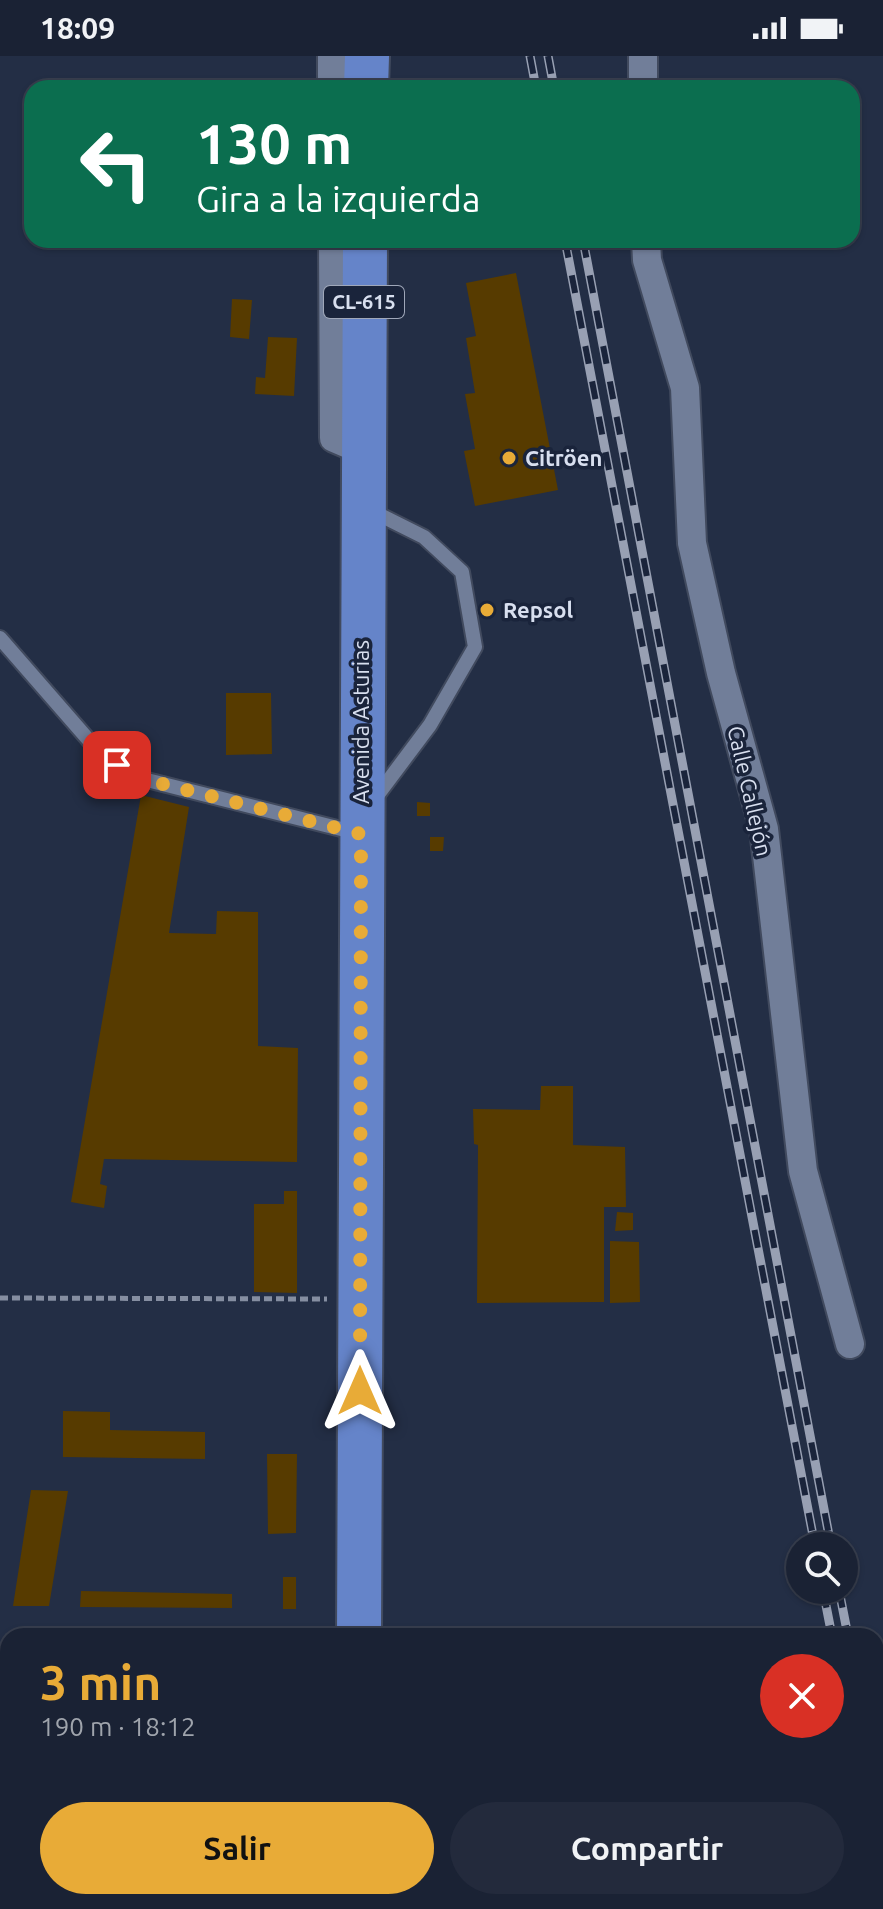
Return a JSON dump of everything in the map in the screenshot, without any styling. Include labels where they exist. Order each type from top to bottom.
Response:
[{"type":"main road","points":[[366,80],[367,56]]},
{"type":"main road","name":"Avenida Asturias","points":[[359,1628],[365,248]]},
{"type":"street","points":[[332,56],[332,80]]},
{"type":"street","points":[[643,56],[643,80]]},
{"type":"street","points":[[333,248],[334,438],[362,450]]},
{"type":"street","name":"Calle Callejón","points":[[646,248],[647,260],[685,388],[692,543],[721,673],[764,829],[803,1171],[850,1344]]},
{"type":"lane","points":[[0,638],[100,753],[135,777],[361,825],[430,725],[475,647],[462,572],[424,537],[362,506]]},
{"type":"path","points":[[0,1298],[360,1300]]},
{"type":"building","points":[[516,273],[558,490],[475,506],[464,451],[475,449],[465,394],[475,393],[466,338],[476,336],[466,283]]},
{"type":"building","points":[[232,299],[252,300],[249,339],[230,337]]},
{"type":"building","points":[[268,337],[297,338],[294,396],[255,394],[256,377],[265,378]]},
{"type":"building","points":[[226,693],[271,693],[272,754],[226,755]]},
{"type":"building","points":[[141,795],[189,807],[169,933],[216,934],[217,911],[258,912],[258,1046],[298,1048],[297,1162],[104,1159],[100,1184],[107,1186],[104,1208],[71,1202]]},
{"type":"building","points":[[417,802],[430,803],[430,816],[417,816]]},
{"type":"building","points":[[430,837],[444,837],[443,851],[430,851]]},
{"type":"building","points":[[541,1086],[573,1086],[573,1145],[625,1147],[626,1207],[604,1207],[604,1302],[477,1303],[478,1145],[474,1144],[473,1109],[540,1110]]},
{"type":"building","points":[[284,1191],[297,1191],[297,1293],[254,1292],[254,1204],[284,1204]]},
{"type":"building","points":[[617,1212],[633,1213],[633,1230],[615,1231]]},
{"type":"building","points":[[610,1241],[639,1242],[640,1302],[610,1303]]},
{"type":"building","points":[[63,1411],[110,1412],[110,1430],[205,1432],[205,1459],[63,1457]]},
{"type":"building","points":[[267,1454],[297,1454],[296,1533],[268,1534]]},
{"type":"building","points":[[31,1490],[68,1491],[49,1606],[13,1606]]},
{"type":"building","points":[[283,1577],[296,1577],[296,1609],[283,1609]]},
{"type":"building","points":[[81,1591],[232,1594],[232,1608],[80,1607]]},
{"type":"railway","points":[[530,56],[534,80]]},
{"type":"railway","points":[[548,56],[552,80]]},
{"type":"railway","points":[[567,248],[812,1532]]},
{"type":"railway","points":[[585,248],[828,1532]]},
{"type":"railway","points":[[826,1604],[830,1628]]},
{"type":"railway","points":[[842,1604],[846,1628]]},
{"type":"place","name":"Citröen","points":[[509,458]]},
{"type":"place","name":"Repsol","points":[[487,610]]},
{"type":"route","points":[[117,765],[135,777],[361,834],[360,1391]]}]
